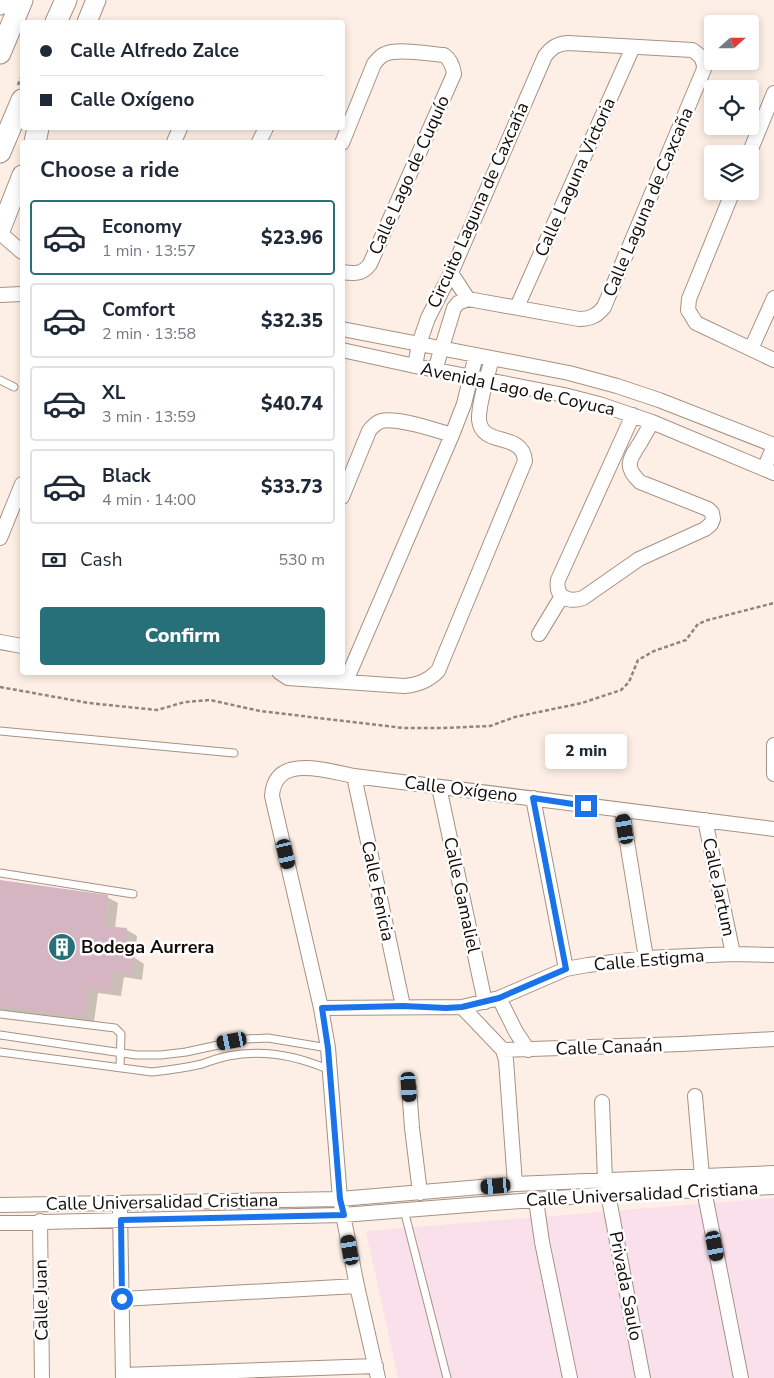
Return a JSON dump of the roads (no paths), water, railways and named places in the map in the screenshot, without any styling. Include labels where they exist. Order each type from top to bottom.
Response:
[{"type":"main road","points":[[0,4],[3,0]]},
{"type":"main road","points":[[0,53],[22,0]]},
{"type":"main road","points":[[57,20],[68,0]]},
{"type":"main road","points":[[64,20],[68,0]]},
{"type":"main road","points":[[0,152],[20,105]]},
{"type":"street","points":[[88,20],[96,0]]},
{"type":"street","name":"Circuito Laguna de Caxcaña","points":[[414,366],[428,318],[450,273],[545,56],[551,48],[568,43],[633,47]]},
{"type":"street","name":"Calle Laguna de Caxcaña","points":[[468,299],[579,319],[588,319],[595,316],[604,307],[704,69],[704,62],[700,55],[692,50],[633,47]]},
{"type":"street","name":"Calle Laguna Victoria","points":[[517,307],[633,47]]},
{"type":"street","name":"Calle Lago de Cuquío","points":[[343,140],[374,64],[385,54],[394,52],[444,55],[448,58],[453,65],[454,74],[370,264],[366,270],[360,273],[345,272]]},
{"type":"street","points":[[753,145],[774,93]]},
{"type":"street","points":[[18,197],[0,232],[20,250]]},
{"type":"street","points":[[730,200],[689,299],[688,310],[696,322],[774,360]]},
{"type":"street","points":[[435,370],[454,308],[458,303],[468,299],[450,273]]},
{"type":"street","points":[[0,295],[20,294]]},
{"type":"street","points":[[751,349],[774,298]]},
{"type":"street","name":"Avenida Lago de Coyuca","points":[[345,330],[570,373],[659,400],[774,446]]},
{"type":"street","name":"Avenida Lago de Coyuca","points":[[345,351],[564,395],[652,422],[769,471]]},
{"type":"street","points":[[346,681],[452,435],[464,404],[476,355]]},
{"type":"street","points":[[284,675],[288,678],[404,686],[424,682],[438,671],[525,461],[523,452],[517,445],[490,436],[482,429],[479,420],[492,358]]},
{"type":"street","points":[[633,415],[558,580],[558,590],[567,600],[574,601],[582,598],[639,559],[705,529],[714,519],[708,508],[640,482],[634,476],[630,463],[631,456],[652,422]]},
{"type":"street","points":[[345,490],[369,431],[377,423],[386,420],[397,421],[452,435]]},
{"type":"street","points":[[769,471],[774,446]]},
{"type":"street","points":[[0,538],[20,489]]},
{"type":"street","points":[[539,634],[562,596]]},
{"type":"street","points":[[0,642],[20,646]]},
{"type":"street","points":[[774,745],[774,774]]},
{"type":"street","name":"Calle Oxígeno","points":[[322,1008],[272,796],[273,785],[282,775],[293,768],[310,767],[354,776],[774,829]]},
{"type":"street","name":"Calle Fenicia","points":[[354,776],[403,1006]]},
{"type":"street","name":"Calle Gamaliel","points":[[440,787],[485,1002]]},
{"type":"street","points":[[533,798],[566,969]]},
{"type":"street","points":[[622,810],[646,958]]},
{"type":"street","name":"Calle Jartum","points":[[705,820],[733,954]]},
{"type":"street","name":"Calle Estigma","points":[[322,1008],[462,1007],[499,998],[566,969],[646,958],[733,954],[774,955]]},
{"type":"street","points":[[499,998],[516,1032],[528,1050]]},
{"type":"street","points":[[462,1007],[503,1050],[506,1060],[515,1184]]},
{"type":"street","points":[[120,1202],[123,1376],[377,1372],[356,1286],[340,1199],[328,1048],[322,1008]]},
{"type":"street","name":"Calle Canaán","points":[[503,1050],[774,1039]]},
{"type":"street","points":[[409,1087],[420,1193]]},
{"type":"street","points":[[695,1096],[702,1176]]},
{"type":"street","points":[[602,1102],[605,1180]]},
{"type":"street","name":"Calle Universalidad Cristiana","points":[[0,1205],[340,1199],[515,1184],[774,1173]]},
{"type":"street","name":"Calle Universalidad Cristiana","points":[[0,1223],[344,1215],[608,1194],[774,1187]]},
{"type":"street","points":[[704,1190],[741,1378]]},
{"type":"street","name":"Privada Saulo","points":[[608,1194],[643,1378]]},
{"type":"street","points":[[536,1200],[542,1242],[570,1378]]},
{"type":"street","name":"Calle Juan","points":[[40,1221],[42,1378]]},
{"type":"street","points":[[122,1299],[356,1286]]},
{"type":"lane","points":[[0,380],[14,387]]},
{"type":"lane","points":[[0,731],[234,753]]},
{"type":"lane","points":[[0,873],[133,894]]},
{"type":"lane","points":[[0,1014],[115,1028],[121,1034],[120,1068]]},
{"type":"lane","points":[[0,1034],[144,1055],[178,1053],[246,1039],[268,1038],[328,1048]]},
{"type":"lane","points":[[0,1052],[152,1072],[177,1069],[228,1056],[250,1053],[274,1054],[298,1058],[330,1070]]},
{"type":"lane","points":[[404,1210],[447,1378]]},
{"type":"place","name":"Bodega Aurrera","points":[[62,947]]}]
